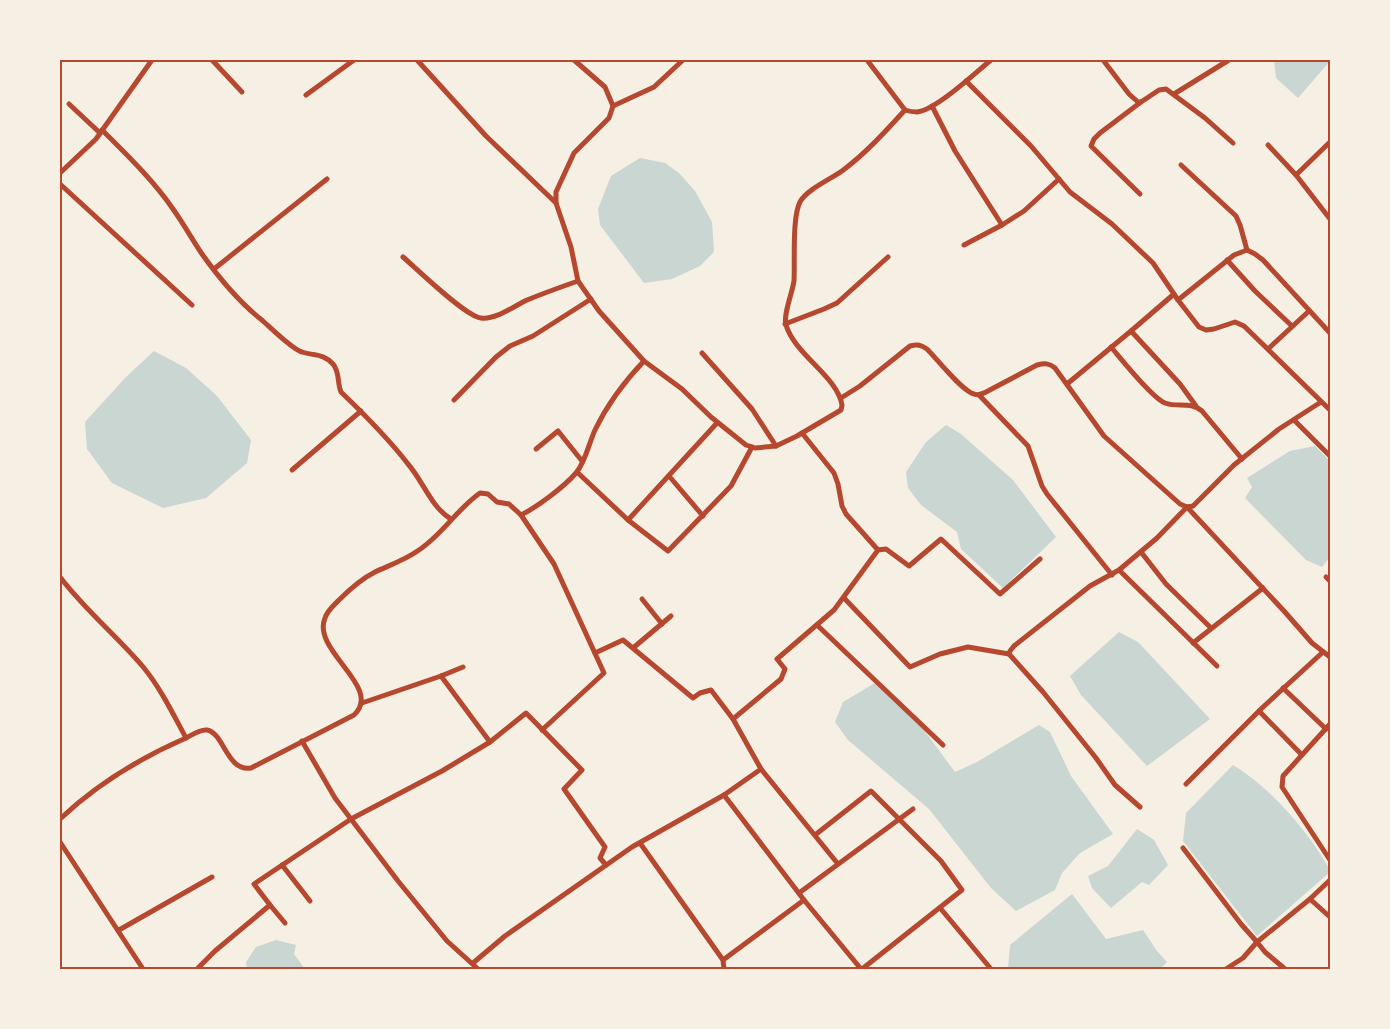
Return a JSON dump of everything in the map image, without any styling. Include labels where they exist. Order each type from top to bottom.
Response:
[{"type":"street","points":[[60,173],[101,131],[152,60]]},
{"type":"street","points":[[212,60],[242,92]]},
{"type":"street","points":[[306,95],[354,60]]},
{"type":"street","points":[[417,60],[486,136],[556,203]]},
{"type":"street","points":[[574,60],[605,87],[612,106],[609,118],[574,153],[556,192],[556,203],[571,247],[578,281],[599,311],[644,361],[682,389],[732,435],[752,447],[776,446],[841,410],[841,398],[837,391],[793,340],[785,324],[794,281],[797,212],[800,201],[810,191],[842,171],[868,150],[905,110]]},
{"type":"street","points":[[612,106],[654,87],[683,60]]},
{"type":"street","points":[[867,60],[905,110],[916,112],[932,106],[991,60]]},
{"type":"street","points":[[1103,60],[1134,99],[1141,102]]},
{"type":"street","points":[[1174,94],[1229,60]]},
{"type":"street","points":[[966,81],[1031,146],[1070,192],[1089,205],[1134,243],[1153,263],[1199,327],[1206,330],[1214,329],[1236,322],[1244,326],[1330,410]]},
{"type":"street","points":[[1140,194],[1091,146],[1094,139],[1100,133],[1163,88],[1174,94],[1233,143]]},
{"type":"street","points":[[69,104],[132,160],[172,208],[203,255],[244,304],[300,352],[316,354],[333,364],[338,372],[338,386],[341,392],[410,465],[442,514],[451,519]]},
{"type":"street","points":[[932,106],[955,151],[1002,225]]},
{"type":"street","points":[[1296,175],[1330,142]]},
{"type":"street","points":[[1268,146],[1296,175],[1330,219]]},
{"type":"street","points":[[1181,165],[1236,216],[1247,250]]},
{"type":"street","points":[[214,269],[327,179]]},
{"type":"street","points":[[964,245],[1024,211],[1060,180]]},
{"type":"street","points":[[60,184],[192,305]]},
{"type":"street","points":[[1178,300],[1238,252],[1247,250],[1263,260],[1330,333]]},
{"type":"street","points":[[403,257],[470,314],[482,318],[497,314],[529,299],[578,281]]},
{"type":"street","points":[[785,324],[824,310],[837,303],[888,257]]},
{"type":"street","points":[[1227,260],[1255,292],[1292,326]]},
{"type":"street","points":[[1066,384],[1174,294]]},
{"type":"street","points":[[454,400],[503,352],[533,336],[591,299]]},
{"type":"street","points":[[1268,349],[1309,310]]},
{"type":"street","points":[[1131,331],[1180,384],[1196,406],[1242,459]]},
{"type":"street","points":[[841,398],[860,386],[910,346],[916,344],[922,346],[969,392],[979,395],[1028,446],[1042,486],[1047,494],[1112,575]]},
{"type":"street","points":[[1111,348],[1164,403],[1196,406]]},
{"type":"street","points":[[702,352],[752,409],[776,446]]},
{"type":"street","points":[[521,515],[532,510],[578,472],[595,430],[612,398],[644,361]]},
{"type":"street","points":[[979,395],[1037,365],[1044,363],[1055,368],[1104,436],[1180,504],[1187,507],[1284,611],[1299,630],[1330,658]]},
{"type":"street","points":[[1009,654],[1014,646],[1085,590],[1120,570],[1187,507],[1192,506],[1242,459],[1320,402]]},
{"type":"street","points":[[292,470],[361,411]]},
{"type":"street","points":[[1294,420],[1330,456]]},
{"type":"street","points":[[628,520],[718,423]]},
{"type":"street","points":[[536,449],[558,431],[582,461]]},
{"type":"street","points":[[802,433],[834,473],[842,506],[846,514],[878,550]]},
{"type":"street","points":[[578,472],[628,520],[668,551],[732,486],[752,447]]},
{"type":"street","points":[[668,476],[702,516]]},
{"type":"street","points":[[60,819],[100,786],[136,764],[198,732],[208,730],[213,733],[240,767],[245,769],[251,768],[354,715],[360,710],[362,703],[361,694],[355,681],[327,641],[323,624],[325,617],[357,583],[375,572],[403,561],[421,549],[480,493],[488,494],[497,502],[509,504],[521,515],[554,564],[604,673],[542,730]]},
{"type":"street","points":[[733,719],[781,679],[785,669],[777,658],[834,610],[878,550],[886,549],[909,566],[942,539],[1000,594],[1040,559]]},
{"type":"street","points":[[1141,552],[1166,584],[1211,628]]},
{"type":"street","points":[[1120,570],[1217,666]]},
{"type":"street","points":[[60,577],[144,668],[160,691],[186,738]]},
{"type":"street","points":[[1193,643],[1263,588]]},
{"type":"street","points":[[844,598],[910,667],[940,654],[968,647],[1009,654],[1043,692],[1096,758],[1115,785],[1140,806]]},
{"type":"street","points":[[642,599],[662,624]]},
{"type":"street","points":[[632,648],[671,616]]},
{"type":"street","points":[[817,625],[943,745]]},
{"type":"street","points":[[595,653],[623,640],[693,698],[700,693],[711,690],[733,719],[761,768],[838,864]]},
{"type":"street","points":[[1186,784],[1259,711],[1323,652]]},
{"type":"street","points":[[362,703],[463,667]]},
{"type":"street","points":[[441,676],[490,742]]},
{"type":"street","points":[[1283,688],[1328,726],[1283,776],[1282,787],[1330,860]]},
{"type":"street","points":[[1259,711],[1302,755]]},
{"type":"street","points":[[285,923],[254,884],[351,819],[442,771],[490,742],[526,713],[582,770],[564,789],[604,847],[600,858],[606,865]]},
{"type":"street","points":[[302,741],[335,798],[398,881],[447,940],[478,969]]},
{"type":"street","points":[[473,963],[504,936],[606,865],[640,843],[724,795],[761,768]]},
{"type":"street","points":[[724,795],[799,894],[862,969],[941,909],[962,890],[941,861],[871,792],[815,835]]},
{"type":"street","points":[[799,894],[913,809]]},
{"type":"street","points":[[60,842],[143,969]]},
{"type":"street","points":[[640,843],[723,960],[724,969]]},
{"type":"street","points":[[1183,848],[1241,924],[1265,952],[1285,969]]},
{"type":"street","points":[[282,865],[310,901]]},
{"type":"street","points":[[118,930],[212,877]]},
{"type":"street","points":[[1226,969],[1243,958],[1258,942],[1330,880]]},
{"type":"street","points":[[1310,899],[1330,917]]},
{"type":"street","points":[[723,960],[804,900]]},
{"type":"street","points":[[197,969],[215,951],[270,905]]},
{"type":"street","points":[[941,909],[991,969]]},
{"type":"shaded area","points":[[1274,60],[1330,61],[1298,98],[1276,78]]},
{"type":"shaded area","points":[[640,158],[665,163],[679,173],[695,191],[712,222],[714,252],[700,266],[672,279],[644,283],[600,225],[598,209],[611,176]]},
{"type":"shaded area","points":[[154,351],[186,368],[217,396],[251,440],[247,463],[206,498],[163,508],[112,483],[87,449],[85,422],[126,377]]},
{"type":"shaded area","points":[[946,425],[961,434],[1013,480],[1056,537],[1003,588],[961,549],[957,532],[921,505],[908,488],[906,472],[926,442]]},
{"type":"shaded area","points":[[1315,446],[1330,461],[1330,557],[1322,567],[1306,560],[1245,498],[1252,487],[1247,478],[1290,451]]},
{"type":"shaded area","points":[[1119,632],[1138,642],[1210,719],[1147,766],[1081,695],[1070,676]]},
{"type":"shaded area","points":[[875,683],[915,718],[955,772],[977,762],[1039,725],[1050,732],[1071,776],[1113,834],[1080,853],[1062,873],[1055,890],[1016,911],[991,888],[929,809],[848,740],[835,722],[843,702]]},
{"type":"shaded area","points":[[1233,765],[1261,786],[1288,812],[1311,841],[1330,870],[1257,936],[1183,841],[1186,813]]},
{"type":"shaded area","points":[[1137,829],[1154,840],[1168,865],[1149,885],[1142,882],[1111,908],[1092,888],[1088,876],[1108,866]]},
{"type":"shaded area","points":[[1072,894],[1106,939],[1143,930],[1167,962],[1160,969],[1008,969],[1010,945]]},
{"type":"shaded area","points":[[276,940],[296,945],[294,954],[305,969],[247,969],[246,962],[256,947]]}]
